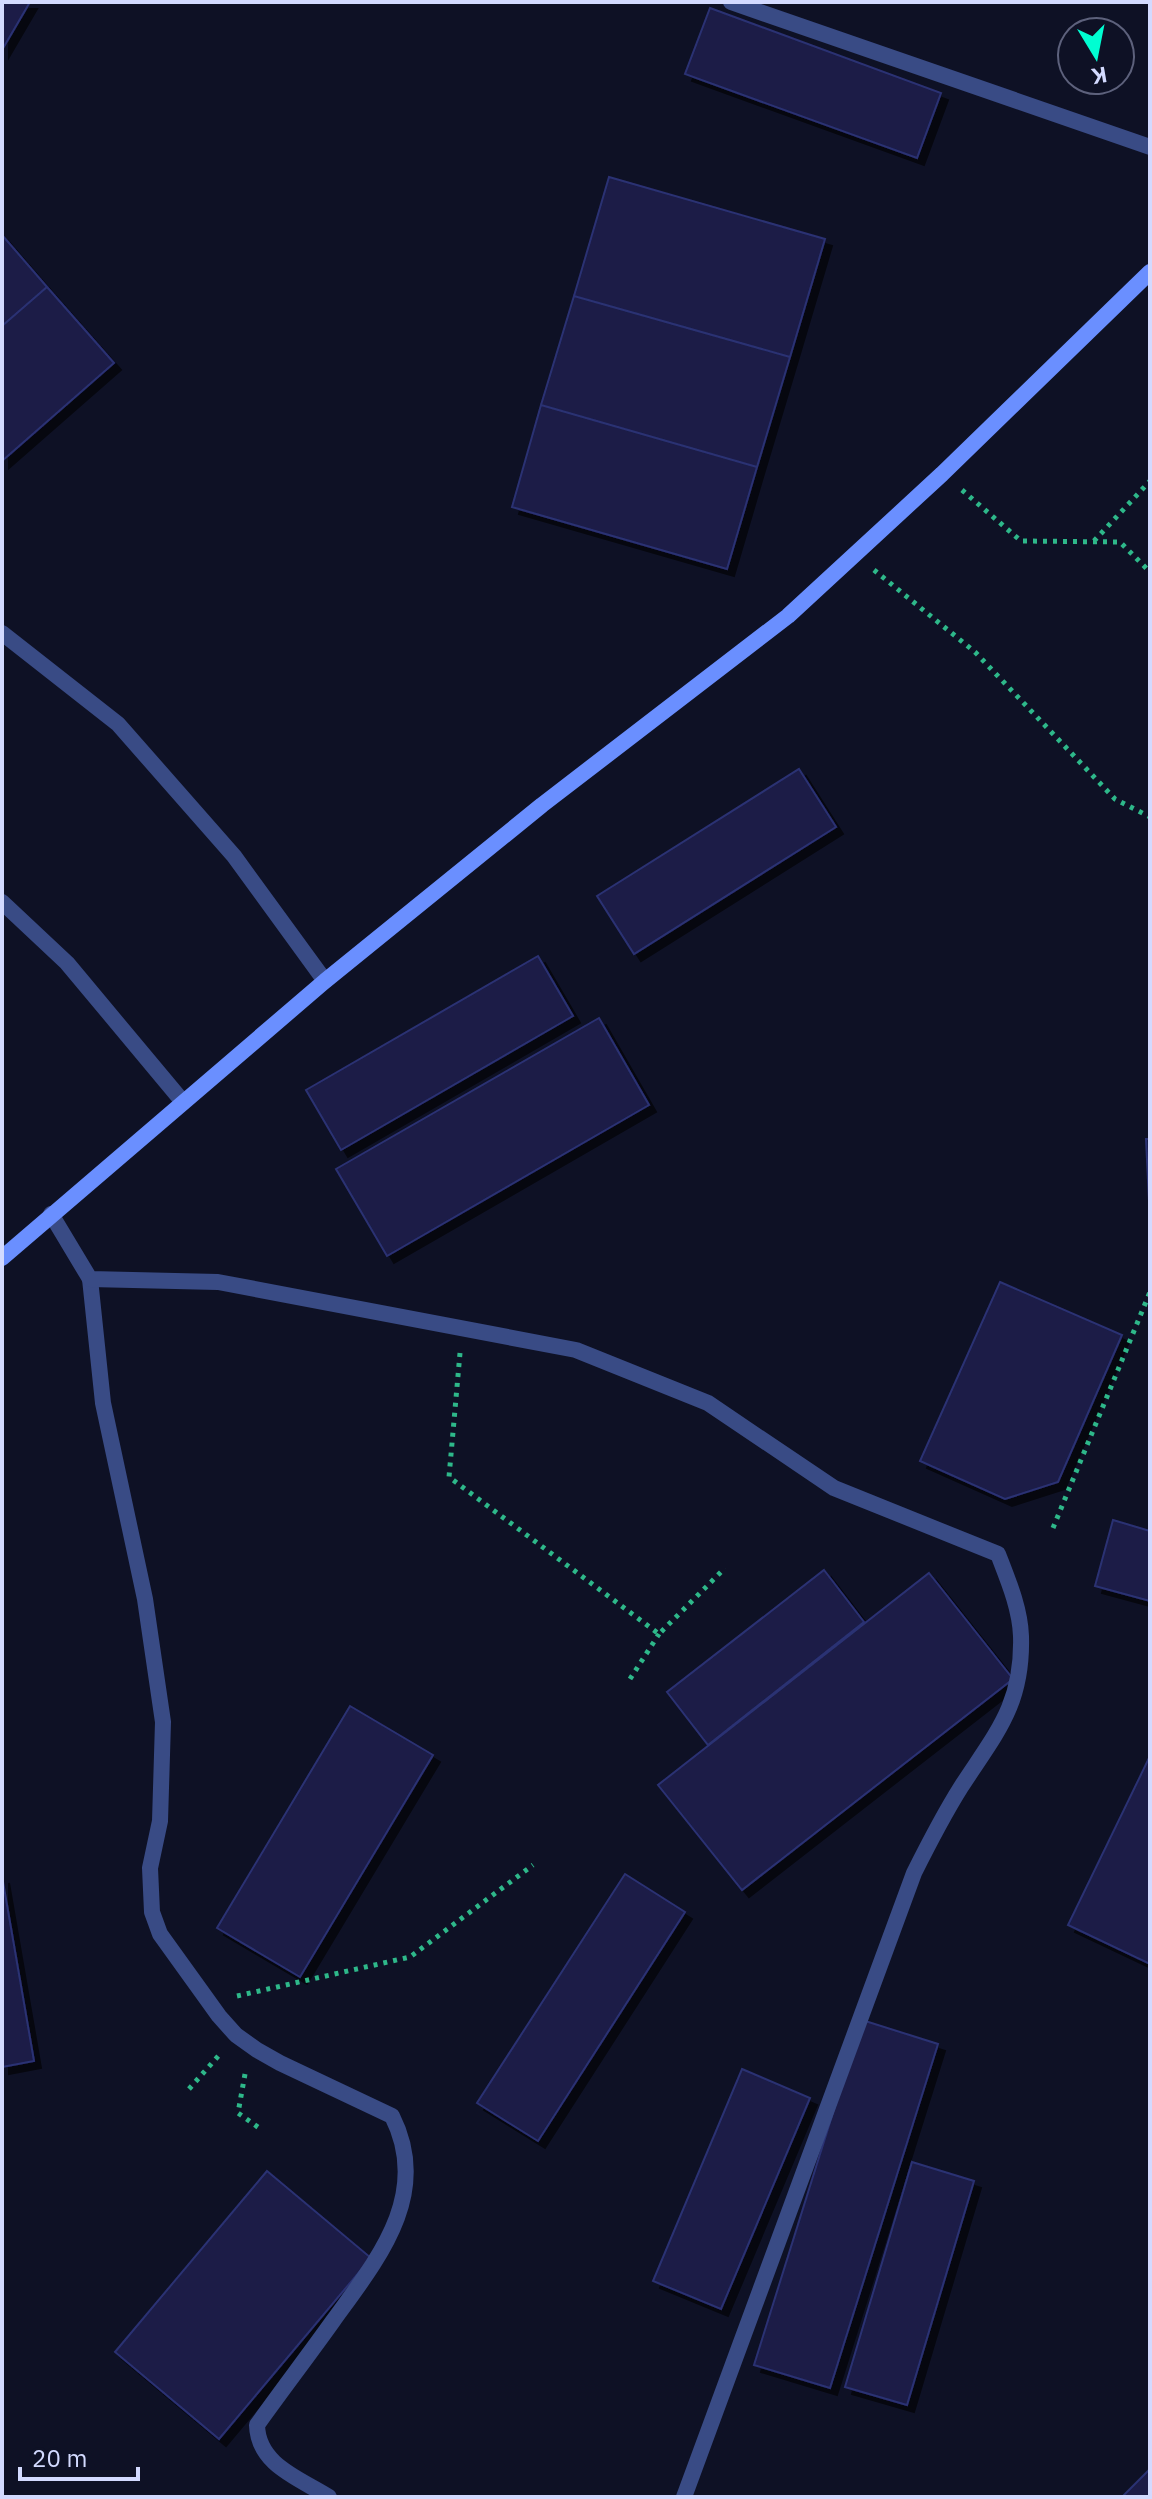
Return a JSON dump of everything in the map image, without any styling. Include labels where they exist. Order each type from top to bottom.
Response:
[{"type":"street","points":[[731,2],[1150,147]]},
{"type":"street","points":[[2,1258],[325,981],[530,815],[788,616],[942,474],[1150,272]]},
{"type":"street","points":[[2,633],[118,724],[234,856],[325,981]]},
{"type":"street","points":[[2,902],[67,963],[183,1102]]},
{"type":"street","points":[[51,1214],[90,1279],[103,1403],[145,1599],[163,1722],[160,1821],[150,1868],[152,1912],[160,1934],[209,2002],[243,2040],[280,2063],[392,2116],[405,2150],[400,2207],[385,2249],[257,2425],[259,2445],[268,2459],[329,2497]]},
{"type":"street","points":[[90,1279],[218,1282],[576,1350],[708,1403],[834,1488],[998,1554],[1015,1600],[1021,1634],[1020,1669],[1005,1721],[937,1827],[914,1873],[684,2497]]},
{"type":"path","points":[[942,474],[1021,541],[1120,542],[1150,572]]},
{"type":"path","points":[[1093,541],[1150,481]]},
{"type":"path","points":[[855,555],[975,652],[1115,799],[1150,817]]},
{"type":"path","points":[[1053,1528],[1150,1292]]},
{"type":"path","points":[[463,1329],[449,1477],[659,1634]]},
{"type":"path","points":[[630,1679],[659,1634],[725,1568]]},
{"type":"path","points":[[209,2002],[410,1957],[533,1865]]},
{"type":"path","points":[[189,2089],[243,2040]]},
{"type":"path","points":[[243,2040],[238,2113],[262,2130]]},
{"type":"building","points":[[2,2],[30,2],[2,50]]},
{"type":"building","points":[[710,8],[941,93],[917,158],[685,74]]},
{"type":"building","points":[[609,177],[825,239],[790,357],[574,296]]},
{"type":"building","points":[[2,235],[47,287],[2,326]]},
{"type":"building","points":[[47,287],[114,363],[2,461],[2,326]]},
{"type":"building","points":[[574,296],[790,357],[757,467],[541,405]]},
{"type":"building","points":[[541,405],[757,467],[727,569],[512,507]]},
{"type":"building","points":[[799,769],[836,827],[634,954],[597,896]]},
{"type":"building","points":[[538,956],[573,1016],[341,1150],[306,1090]]},
{"type":"building","points":[[599,1018],[649,1105],[387,1256],[336,1169]]},
{"type":"building","points":[[1146,1139],[1150,1139],[1150,1222]]},
{"type":"building","points":[[1000,1282],[1122,1335],[1058,1482],[1005,1499],[920,1461]]},
{"type":"building","points":[[1113,1520],[1150,1531],[1150,1601],[1095,1586]]},
{"type":"building","points":[[824,1570],[864,1622],[708,1745],[667,1692]]},
{"type":"building","points":[[929,1573],[1013,1679],[742,1890],[658,1785]]},
{"type":"building","points":[[350,1706],[433,1755],[300,1977],[217,1928]]},
{"type":"building","points":[[1150,1756],[1150,1964],[1068,1925]]},
{"type":"building","points":[[625,1874],[685,1912],[538,2141],[477,2103]]},
{"type":"building","points":[[2,1876],[34,2061],[2,2067]]},
{"type":"building","points":[[862,2020],[938,2044],[830,2388],[754,2365]]},
{"type":"building","points":[[742,2069],[810,2098],[721,2309],[653,2281]]},
{"type":"building","points":[[912,2162],[974,2181],[907,2405],[845,2387]]},
{"type":"building","points":[[267,2171],[371,2258],[219,2439],[115,2352]]},
{"type":"building","points":[[1150,2469],[1150,2497],[1122,2497]]}]
